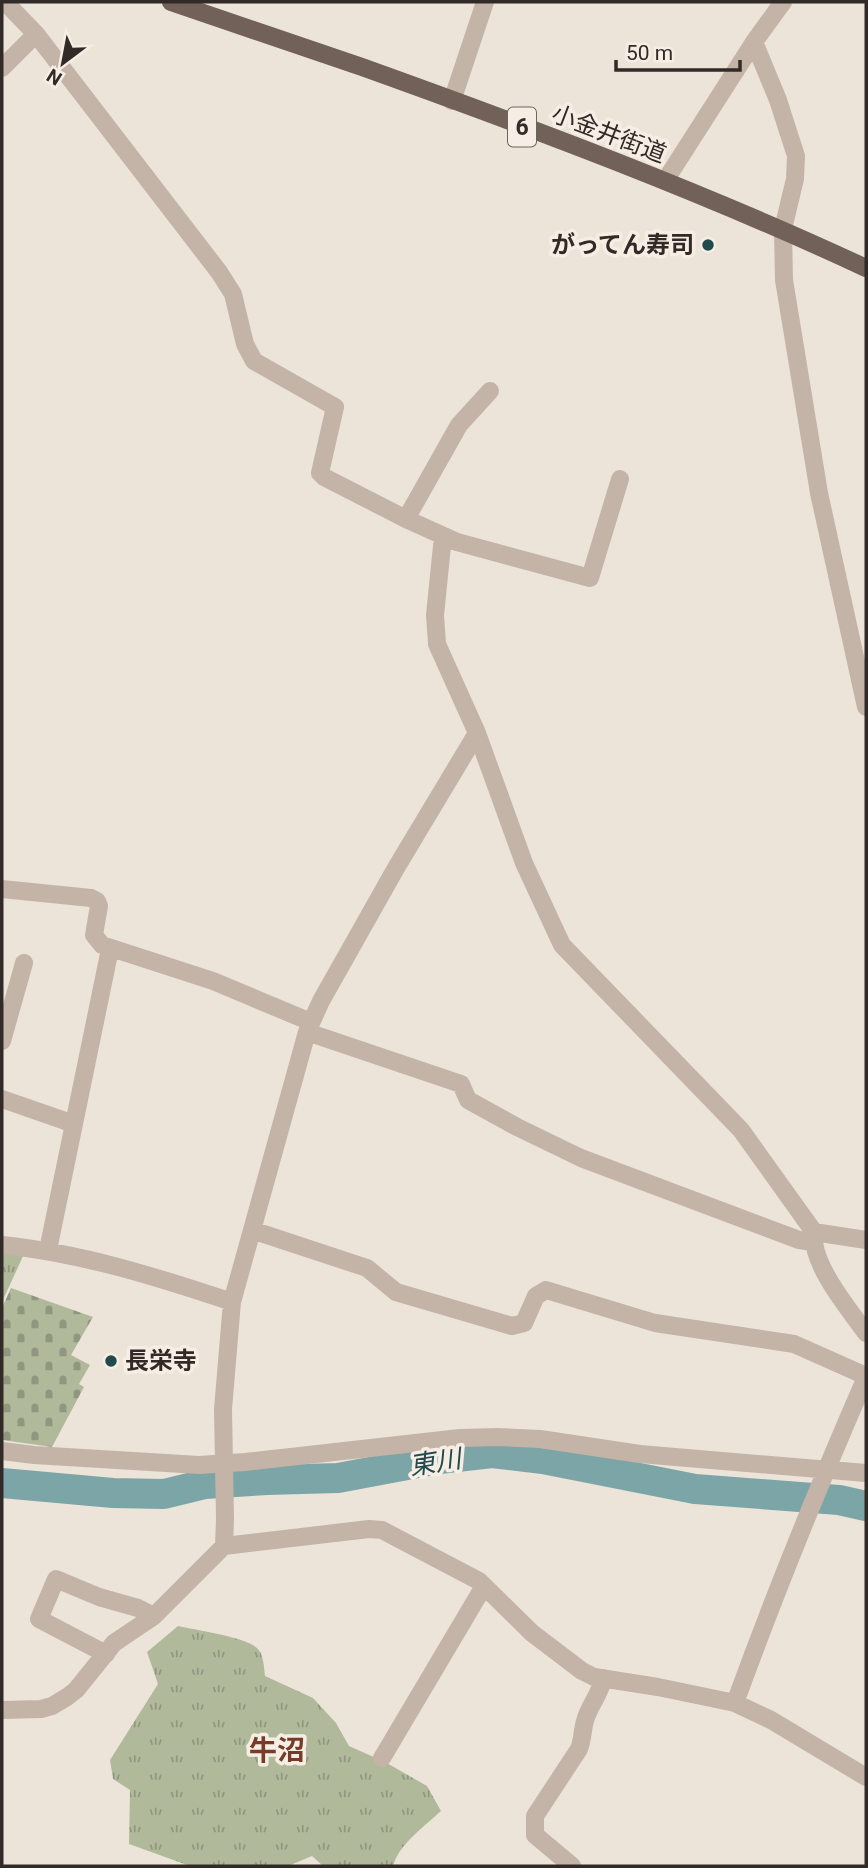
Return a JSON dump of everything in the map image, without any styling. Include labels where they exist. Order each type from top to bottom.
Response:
[{"type":"main road","name":"小金井街道","points":[[171,2],[198,6],[665,181],[783,229],[866,268]]},
{"type":"street","points":[[5,2],[36,34],[233,294],[245,344],[254,361],[335,407],[320,472],[324,477],[457,542],[590,578],[620,479]]},
{"type":"street","points":[[452,101],[485,2]]},
{"type":"street","points":[[665,181],[754,42],[783,2]]},
{"type":"street","points":[[2,68],[36,34]]},
{"type":"street","points":[[754,42],[778,100],[796,156],[783,229],[784,281],[819,493],[866,707]]},
{"type":"street","points":[[406,519],[459,425],[490,391]]},
{"type":"street","points":[[443,536],[435,615],[438,644],[477,733],[524,863],[562,945],[741,1130],[814,1237],[820,1261],[866,1333]]},
{"type":"street","points":[[224,1546],[223,1409],[232,1302],[309,1027],[396,868],[477,733]]},
{"type":"street","points":[[2,889],[91,898],[97,901],[99,906],[94,935],[102,945],[213,981],[309,1027],[461,1084],[468,1100],[581,1158],[786,1236],[866,1240]]},
{"type":"street","points":[[48,1250],[110,948]]},
{"type":"street","points":[[2,1041],[6,1009],[24,963]]},
{"type":"street","points":[[2,1099],[74,1124]]},
{"type":"street","points":[[253,1230],[367,1268],[396,1292],[512,1326],[524,1323],[536,1296],[545,1290],[655,1323],[794,1344],[866,1377],[806,1519],[735,1703]]},
{"type":"street","points":[[2,1245],[48,1250],[152,1275],[232,1302]]},
{"type":"street","points":[[2,1451],[199,1465],[225,1470],[389,1445],[497,1437],[540,1439],[823,1477],[866,1473]]},
{"type":"street","points":[[2,1710],[29,1711],[59,1703],[76,1690],[114,1643],[154,1616],[224,1546],[369,1529],[382,1530],[464,1571],[484,1586],[554,1652],[582,1671],[603,1678],[735,1703],[771,1720],[866,1777]]},
{"type":"street","points":[[106,1654],[38,1619],[56,1579],[154,1616]]},
{"type":"street","points":[[382,1758],[484,1586]]},
{"type":"street","points":[[572,1866],[535,1835],[535,1816],[579,1749],[584,1738],[585,1720],[602,1688],[603,1678]]},
{"type":"green space","points":[[2,1251],[24,1254],[2,1302]]},
{"type":"green space","points":[[11,1288],[93,1317],[71,1355],[90,1365],[79,1384],[84,1387],[52,1447],[2,1440],[2,1308]]},
{"type":"green space","points":[[178,1626],[252,1645],[261,1655],[265,1676],[313,1698],[336,1723],[349,1746],[385,1762],[427,1786],[441,1811],[407,1843],[393,1866],[323,1866],[312,1856],[288,1866],[190,1866],[129,1844],[130,1790],[113,1779],[110,1760],[158,1684],[147,1652]]},
{"type":"waterway","name":"東川","points":[[2,1483],[113,1493],[164,1494],[205,1484],[338,1478],[439,1459],[492,1453],[543,1459],[695,1489],[839,1500],[866,1506]]},
{"type":"place","name":"がってん寿司","points":[[708,245]]},
{"type":"place","name":"長栄寺","points":[[111,1361]]},
{"type":"district","name":"牛沼","points":[[277,1750]]}]
